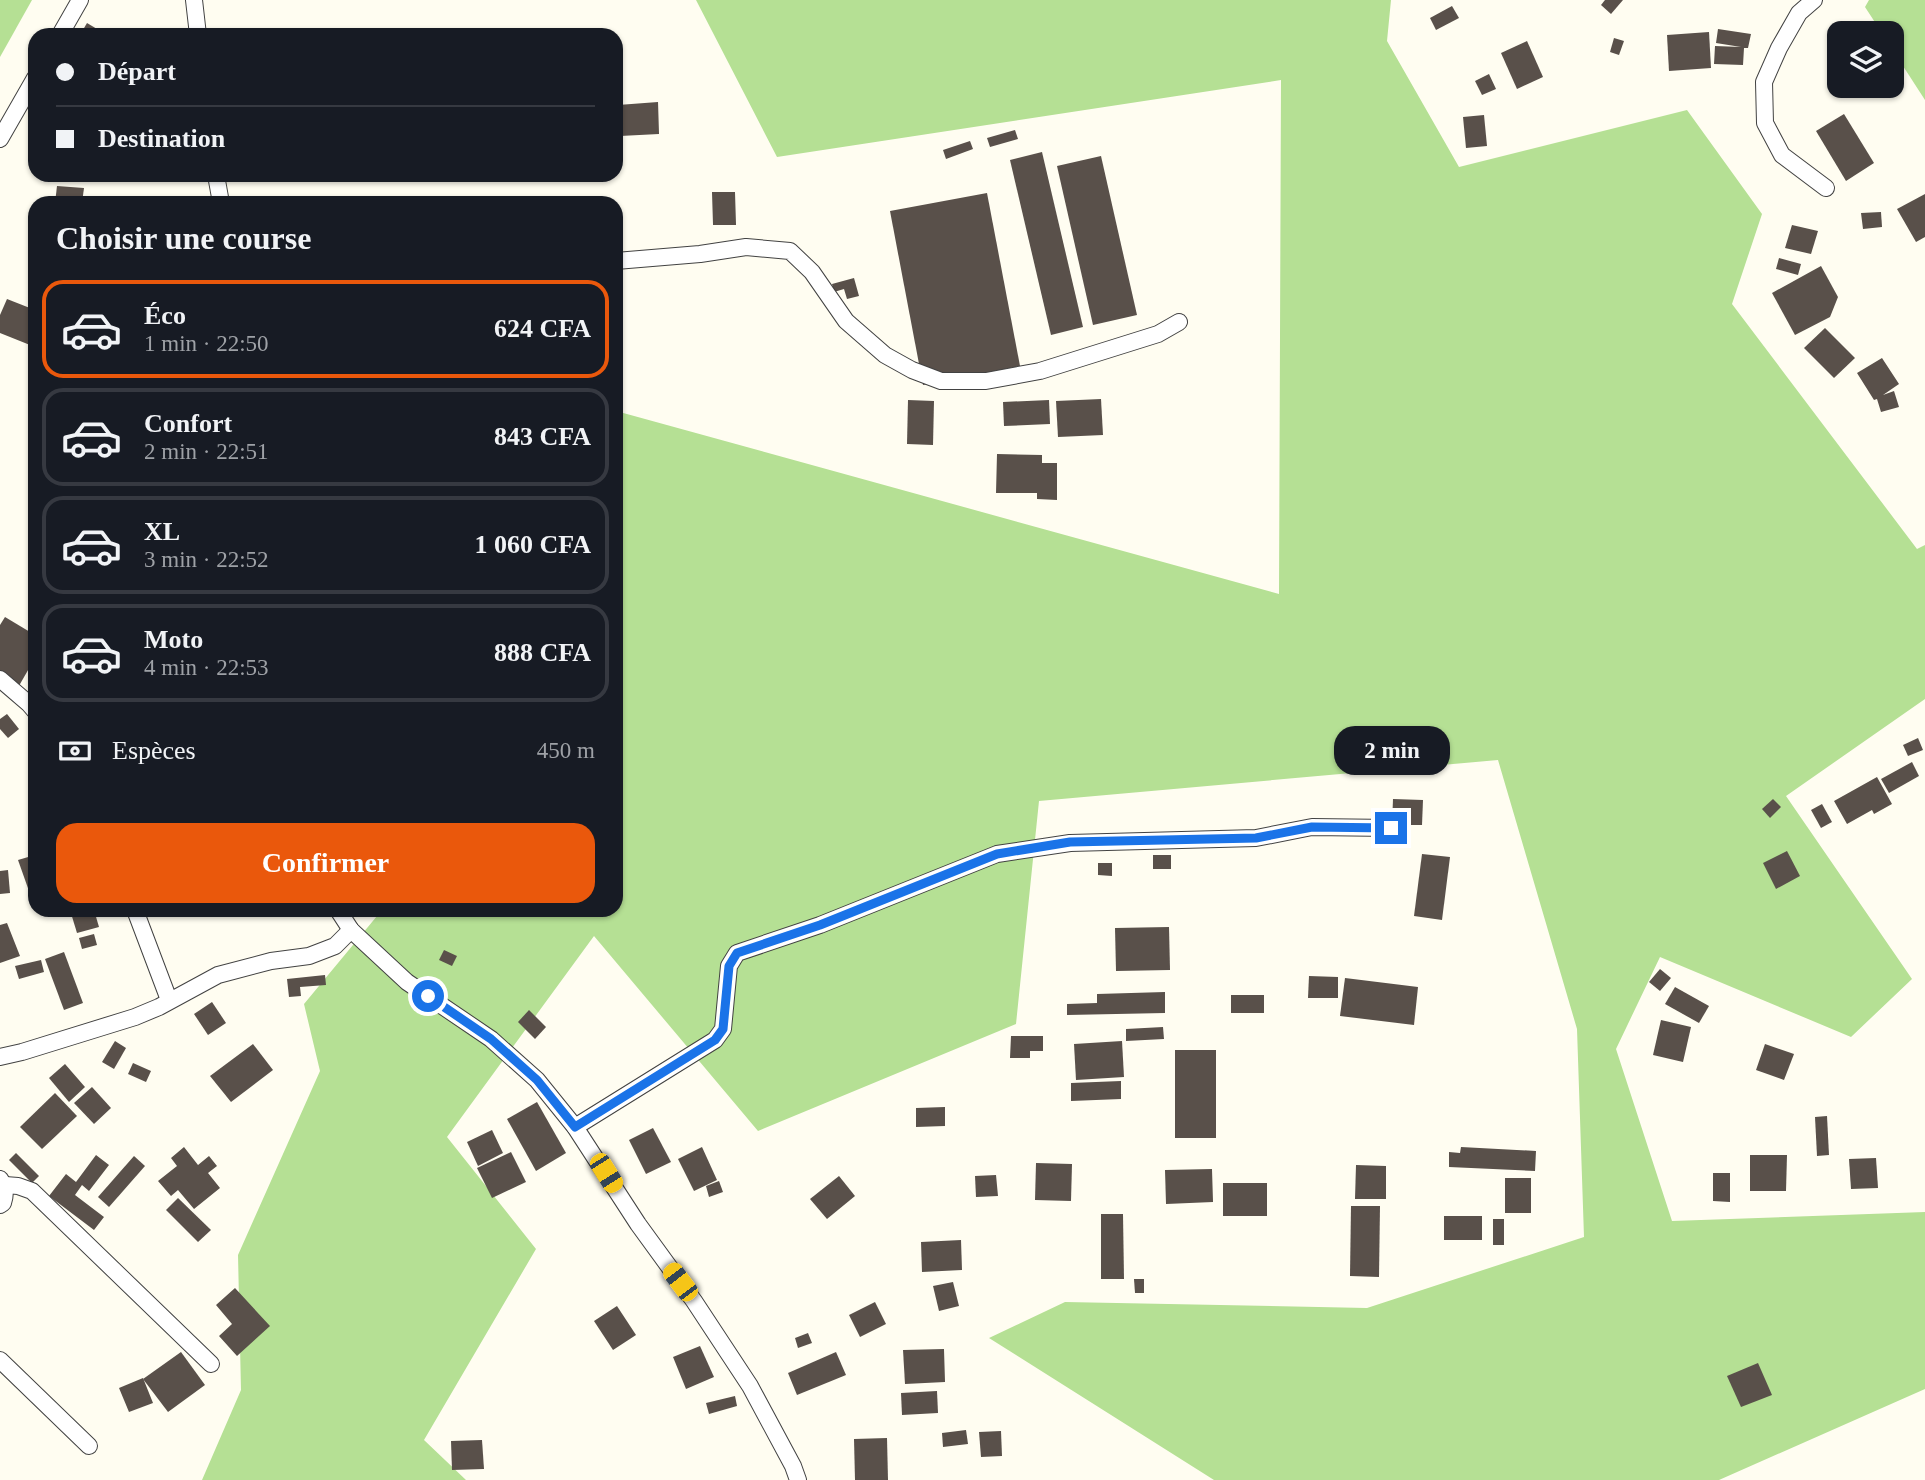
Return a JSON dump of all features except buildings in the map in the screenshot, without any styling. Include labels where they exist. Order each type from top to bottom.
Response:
[{"type":"street","points":[[64,28],[80,0]]},
{"type":"street","points":[[194,0],[197,28]]},
{"type":"street","points":[[1814,0],[1799,13],[1764,82],[1765,123],[1782,155],[1826,188]]},
{"type":"street","points":[[0,139],[28,90]]},
{"type":"street","points":[[623,260],[746,247],[790,251],[813,272],[846,321],[885,355],[941,382],[986,381],[1040,371],[1158,334],[1180,322]]},
{"type":"street","points":[[0,679],[28,703]]},
{"type":"street","points":[[575,1127],[715,1040],[723,1029],[729,966],[737,953],[820,925],[997,854],[1070,842],[1256,838],[1312,827],[1391,828]]},
{"type":"street","points":[[138,917],[169,1000]]},
{"type":"street","points":[[343,917],[351,930],[407,982],[491,1039],[537,1080],[575,1127],[638,1224],[694,1301],[750,1386],[798,1480]]},
{"type":"street","points":[[0,1057],[135,1017],[218,975],[271,961],[309,956],[335,946],[351,930]]},
{"type":"street","points":[[0,1205],[6,1195],[2,1182]]},
{"type":"street","points":[[2,1182],[32,1191],[211,1364]]},
{"type":"street","points":[[0,1360],[89,1446]]},
{"type":"green space","points":[[0,0],[32,0],[0,57]]},
{"type":"green space","points":[[696,0],[1391,0],[1387,41],[1459,167],[1687,110],[1762,214],[1732,304],[1917,549],[1925,545],[1925,699],[1786,796],[1912,979],[1851,1037],[1660,957],[1616,1049],[1672,1221],[1925,1212],[1925,1389],[1719,1480],[1214,1480],[989,1338],[1065,1302],[1367,1308],[1584,1237],[1577,1029],[1498,760],[1039,801],[1016,1024],[758,1131],[594,936],[447,1137],[536,1249],[424,1440],[466,1480],[202,1480],[241,1390],[238,1255],[320,1071],[304,1004],[376,917],[623,917],[623,413],[1279,594],[1281,80],[777,157]]},
{"type":"green space","points":[[1869,0],[1925,0],[1925,100],[1904,68],[1904,21],[1874,21],[1865,7]]},
{"type":"route","points":[[428,996],[491,1039],[537,1080],[575,1127],[715,1040],[723,1029],[729,966],[737,953],[820,925],[997,854],[1070,842],[1256,838],[1312,827],[1391,828]]}]
